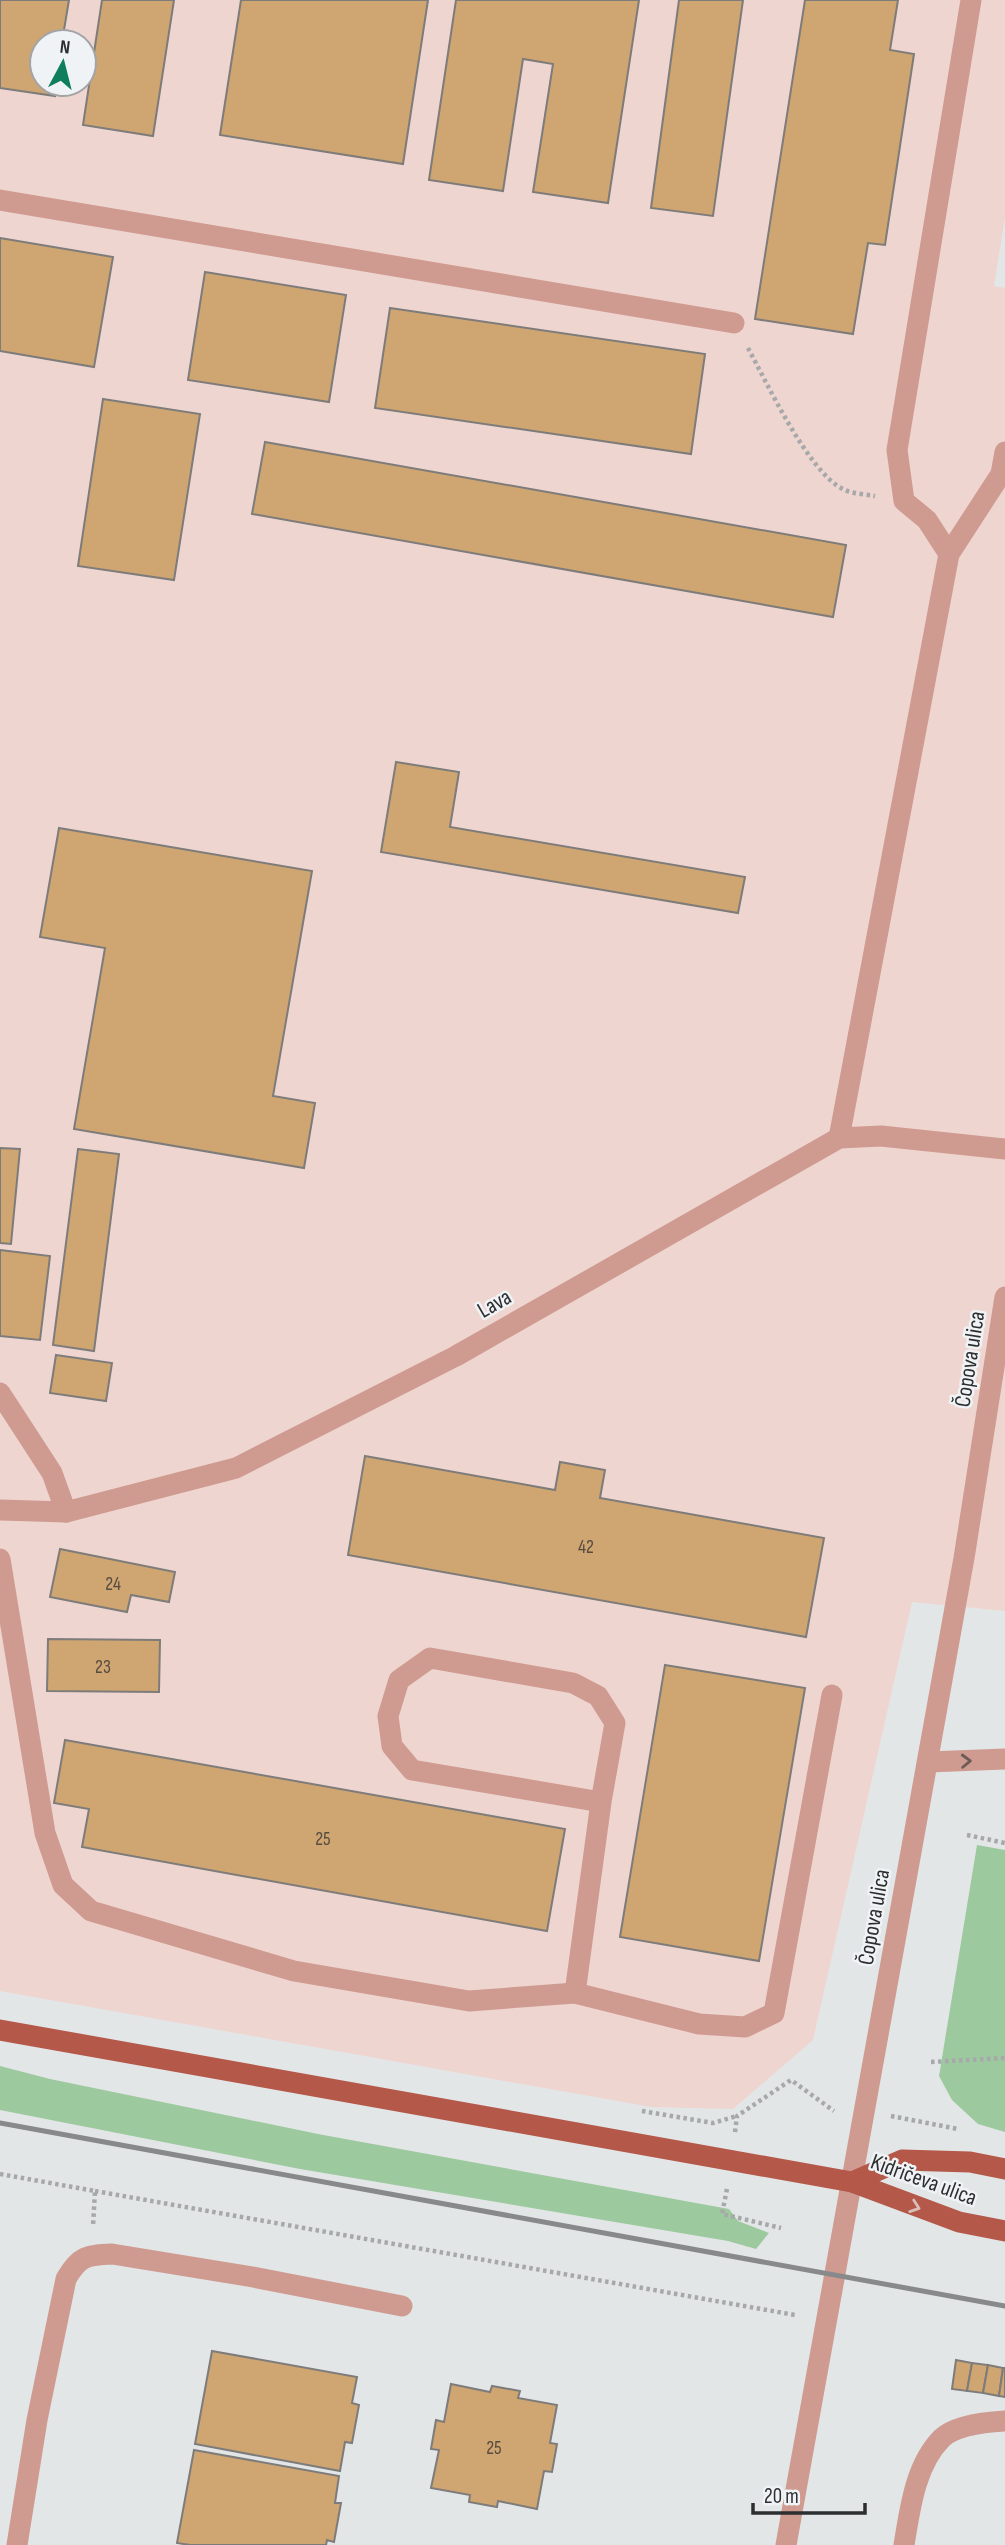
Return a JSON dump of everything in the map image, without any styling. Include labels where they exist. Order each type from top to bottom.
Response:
[{"type":"main road","points":[[0,2030],[852,2182]]},
{"type":"main road","name":"Kidričeva ulica","points":[[852,2182],[902,2160],[970,2162],[1005,2169]]},
{"type":"main road","name":"Kidričeva ulica","points":[[852,2182],[959,2222],[1005,2231]]},
{"type":"street","points":[[949,554],[927,520],[904,501],[897,450],[971,0]]},
{"type":"street","points":[[0,200],[734,323]]},
{"type":"street","points":[[839,1138],[949,554],[1001,474],[1005,452]]},
{"type":"street","name":"Lava","points":[[0,1510],[66,1512],[236,1468],[456,1356],[839,1138],[881,1136],[1005,1149]]},
{"type":"street","name":"Čopova ulica","points":[[786,2545],[964,1558],[1005,1297]]},
{"type":"street","points":[[0,1393],[52,1473],[66,1512]]},
{"type":"street","points":[[0,1559],[45,1833],[63,1885],[91,1911],[294,1971],[469,2001],[575,1993],[699,2025],[745,2027],[774,2012],[832,1695]]},
{"type":"street","points":[[575,1993],[601,1802],[615,1723],[598,1696],[573,1683],[430,1657],[399,1680],[388,1716],[392,1746],[412,1770],[601,1802]]},
{"type":"street","points":[[928,1762],[1005,1759]]},
{"type":"street","points":[[17,2545],[37,2420],[66,2279],[75,2262],[92,2255],[113,2254],[402,2306]]},
{"type":"street","points":[[904,2545],[911,2505],[922,2468],[944,2436],[980,2422],[1005,2421]]},
{"type":"path","points":[[734,323],[778,402],[824,476],[844,490],[904,501]]},
{"type":"path","points":[[967,1835],[1005,1843]]},
{"type":"path","points":[[931,2062],[1005,2058]]},
{"type":"path","points":[[0,2174],[794,2315]]},
{"type":"path","points":[[92,2255],[95,2191]]},
{"type":"shaded area","points":[[0,0],[1005,0],[1005,217],[994,286],[1005,288],[1005,1611],[912,1602],[813,2040],[733,2109],[651,2107],[0,1991]]},
{"type":"green space","points":[[977,1845],[1005,1850],[1005,2132],[978,2124],[952,2100],[939,2076]]},
{"type":"green space","points":[[0,2066],[50,2079],[318,2134],[729,2209],[738,2221],[769,2233],[756,2249],[728,2241],[300,2169],[0,2110]]},
{"type":"building","points":[[0,0],[69,0],[64,28],[28,28],[28,92],[0,88]]},
{"type":"building","points":[[102,0],[174,0],[153,136],[83,125],[87,98],[98,98],[98,28]]},
{"type":"building","points":[[241,0],[428,0],[403,164],[220,135]]},
{"type":"building","points":[[456,0],[639,0],[608,203],[533,192],[553,64],[523,59],[503,191],[429,180]]},
{"type":"building","points":[[679,0],[743,0],[713,216],[651,208]]},
{"type":"building","points":[[805,0],[898,0],[890,50],[914,54],[885,245],[868,243],[853,334],[755,319]]},
{"type":"building","points":[[0,238],[113,257],[94,367],[0,351]]},
{"type":"building","points":[[205,272],[346,295],[329,402],[188,380]]},
{"type":"building","points":[[390,308],[705,354],[691,454],[375,408]]},
{"type":"building","points":[[103,399],[200,414],[174,580],[78,566]]},
{"type":"building","points":[[265,442],[846,545],[833,617],[252,514]]},
{"type":"building","points":[[396,762],[459,772],[450,827],[745,877],[738,913],[381,852]]},
{"type":"building","points":[[59,828],[312,871],[273,1096],[315,1103],[304,1168],[74,1129],[105,948],[40,937]]},
{"type":"building","points":[[0,1148],[20,1149],[11,1244],[0,1243]]},
{"type":"building","points":[[78,1149],[119,1154],[94,1351],[53,1345]]},
{"type":"building","points":[[0,1250],[50,1256],[40,1340],[0,1336]]},
{"type":"building","points":[[56,1355],[112,1363],[106,1401],[50,1393]]},
{"type":"building","points":[[365,1456],[555,1490],[560,1462],[605,1470],[600,1498],[824,1538],[806,1637],[348,1555]]},
{"type":"building","points":[[60,1549],[175,1572],[169,1602],[131,1595],[127,1612],[50,1597]]},
{"type":"building","points":[[48,1639],[160,1640],[159,1692],[47,1691]]},
{"type":"building","points":[[665,1665],[805,1688],[759,1961],[620,1937]]},
{"type":"building","points":[[65,1740],[565,1829],[547,1931],[82,1847],[89,1809],[54,1803]]},
{"type":"building","points":[[212,2351],[357,2377],[352,2403],[359,2405],[352,2443],[345,2442],[340,2471],[195,2444]]},
{"type":"building","points":[[956,2360],[972,2363],[967,2391],[952,2389]]},
{"type":"building","points":[[972,2363],[988,2365],[983,2393],[967,2391]]},
{"type":"building","points":[[988,2365],[1003,2368],[999,2396],[983,2393]]},
{"type":"building","points":[[1005,2368],[1005,2397],[999,2396]]},
{"type":"building","points":[[451,2384],[490,2392],[492,2386],[520,2391],[518,2398],[557,2405],[550,2443],[557,2444],[552,2472],[544,2471],[537,2509],[498,2501],[497,2507],[469,2502],[470,2495],[431,2488],[439,2450],[431,2449],[436,2420],[444,2422]]},
{"type":"building","points":[[194,2450],[339,2476],[335,2503],[341,2503],[334,2542],[327,2540],[326,2545],[177,2543]]},
{"type":"railway","points":[[0,2123],[1005,2306]]}]
